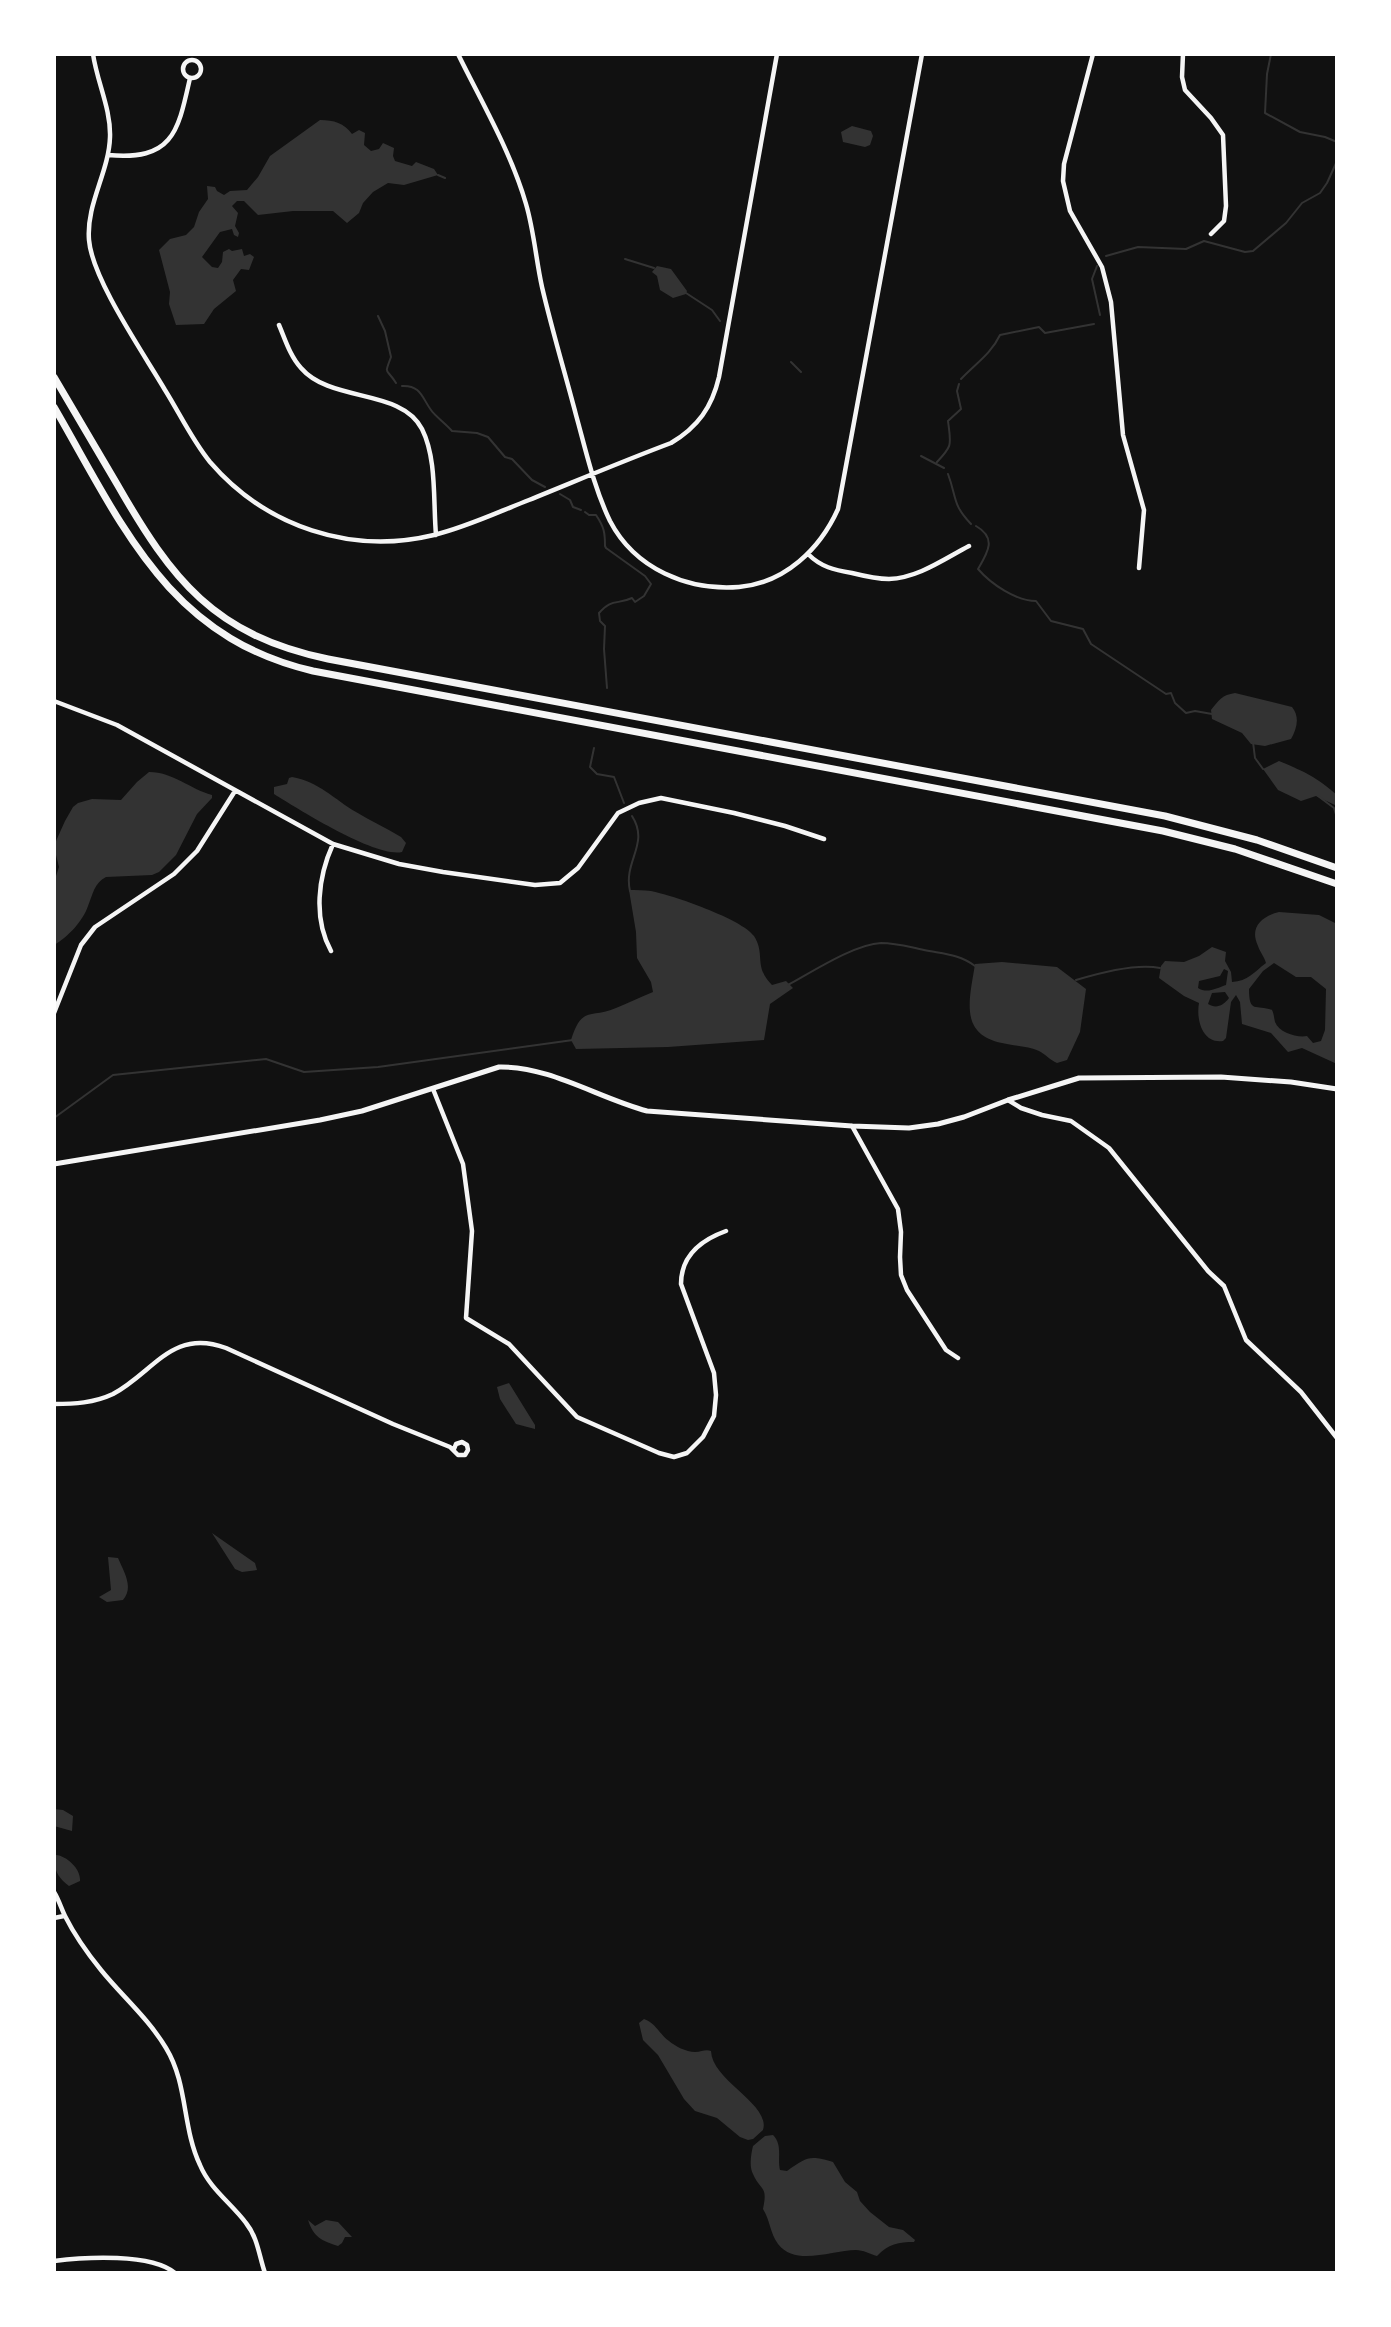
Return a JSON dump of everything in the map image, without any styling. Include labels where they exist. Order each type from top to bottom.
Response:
[{"type":"highway","points":[[54,377],[153,545],[175,574],[219,613],[249,632],[282,647],[340,661],[1177,818],[1257,840],[1337,868]]},
{"type":"highway","points":[[54,407],[132,540],[168,589],[195,614],[224,635],[278,661],[313,671],[1152,828],[1235,849],[1337,884]]},
{"type":"street","points":[[93,54],[111,136],[89,221],[89,241],[93,258],[110,295],[195,441],[227,480],[265,510],[306,529],[370,542],[392,542],[436,535],[671,443],[696,425],[713,398],[777,54]]},
{"type":"street","points":[[458,54],[509,160],[527,206],[546,301],[593,475],[612,524],[623,540],[652,567],[688,583],[707,587],[747,586],[779,575],[808,554],[831,524],[842,491],[922,54]]},
{"type":"street","points":[[1093,54],[1063,181],[1070,211],[1102,267],[1111,302],[1123,435],[1144,510],[1139,568]]},
{"type":"street","points":[[1184,54],[1182,77],[1185,90],[1223,135],[1226,206],[1224,221],[1211,234]]},
{"type":"street","points":[[194,60],[201,66],[201,72],[190,78],[185,74],[184,68],[186,63],[194,60]]},
{"type":"street","points":[[108,155],[141,156],[154,152],[166,143],[181,118],[190,78]]},
{"type":"street","points":[[279,325],[293,356],[312,378],[337,390],[397,407],[411,415],[421,426],[430,459],[436,535]]},
{"type":"street","points":[[808,554],[817,562],[837,571],[889,579],[921,570],[968,546]]},
{"type":"street","points":[[54,701],[117,725],[333,844],[399,864],[535,885],[560,883],[578,868],[618,813],[639,803],[661,798],[747,816],[824,839]]},
{"type":"street","points":[[54,1013],[81,945],[95,928],[174,874],[197,850],[235,791]]},
{"type":"street","points":[[331,951],[324,938],[320,908],[324,863],[333,844]]},
{"type":"street","points":[[54,1164],[320,1120],[362,1111],[480,1071],[516,1067],[536,1071],[646,1111],[909,1128],[938,1124],[1079,1078],[1221,1077],[1291,1082],[1337,1089]]},
{"type":"street","points":[[433,1089],[463,1164],[472,1231],[466,1318],[509,1344],[578,1417],[674,1457],[687,1453],[703,1437],[714,1416],[716,1395],[713,1373],[681,1284],[681,1277],[690,1253],[701,1242],[726,1231]]},
{"type":"street","points":[[1008,1100],[1021,1108],[1071,1121],[1109,1148],[1208,1271],[1224,1286],[1246,1340],[1301,1391],[1337,1438]]},
{"type":"street","points":[[852,1126],[898,1209],[901,1275],[907,1290],[946,1350],[958,1358]]},
{"type":"street","points":[[54,1404],[85,1403],[111,1395],[159,1357],[181,1346],[202,1342],[226,1348],[454,1449]]},
{"type":"street","points":[[54,1892],[64,1916],[101,1969],[153,2028],[174,2062],[181,2083],[186,2122],[198,2162],[219,2196],[247,2224],[256,2241],[265,2273]]},
{"type":"street","points":[[54,1919],[64,1916]]},
{"type":"street","points":[[54,2261],[83,2257],[126,2259],[168,2267],[175,2273]]},
{"type":"shaded area","points":[[320,120],[338,123],[352,134],[359,130],[365,133],[364,145],[371,151],[379,149],[383,143],[394,148],[395,161],[412,166],[416,162],[434,169],[438,175],[404,185],[388,183],[373,192],[363,203],[359,213],[347,223],[333,211],[293,211],[258,215],[244,201],[237,201],[232,206],[238,213],[235,226],[238,237],[232,229],[220,232],[202,257],[212,267],[218,268],[223,252],[242,249],[244,256],[250,254],[254,257],[249,270],[241,269],[233,280],[236,291],[214,309],[204,324],[176,325],[169,304],[170,292],[159,250],[170,239],[186,235],[194,227],[199,212],[208,199],[207,186],[215,187],[224,195],[230,191],[247,190],[270,156]]},
{"type":"shaded area","points":[[852,126],[871,131],[873,136],[870,145],[865,147],[843,142],[841,132]]},
{"type":"shaded area","points":[[657,266],[671,269],[687,291],[686,294],[673,298],[660,290],[657,276],[652,272]]},
{"type":"shaded area","points":[[1235,693],[1292,707],[1297,723],[1291,739],[1265,746],[1251,744],[1242,733],[1212,719],[1211,710],[1216,703]]},
{"type":"shaded area","points":[[1279,761],[1310,775],[1337,795],[1337,806],[1316,796],[1301,801],[1278,790],[1263,769]]},
{"type":"shaded area","points":[[149,772],[174,778],[212,795],[212,798],[197,814],[176,855],[159,872],[152,875],[102,879],[94,889],[79,923],[54,945],[54,882],[59,867],[55,851],[56,841],[65,821],[78,803],[92,799],[121,800]]},
{"type":"shaded area","points":[[292,777],[318,787],[401,837],[406,843],[402,852],[374,848],[356,840],[274,794],[274,787],[287,784]]},
{"type":"shaded area","points":[[629,890],[651,891],[674,897],[722,915],[754,936],[766,978],[772,985],[786,981],[793,988],[770,1004],[764,1040],[668,1047],[576,1049],[571,1040],[583,1017],[616,1008],[653,992],[651,982],[637,958]]},
{"type":"shaded area","points":[[1279,912],[1319,915],[1337,924],[1337,1064],[1302,1048],[1288,1052],[1271,1033],[1242,1024],[1240,1002],[1236,995],[1231,1002],[1226,1038],[1223,1041],[1210,1039],[1205,1035],[1200,1023],[1199,1003],[1159,978],[1161,966],[1165,961],[1184,962],[1212,947],[1226,952],[1225,961],[1231,972],[1232,982],[1247,978],[1266,963],[1255,933],[1259,923]],"holes":[[[1274,963],[1296,977],[1311,977],[1326,989],[1325,1030],[1321,1041],[1313,1043],[1307,1036],[1285,1032],[1277,1026],[1272,1010],[1252,1005],[1249,989],[1263,971]],[[1224,969],[1228,971],[1226,985],[1208,990],[1198,988],[1199,981],[1220,976]],[[1225,992],[1229,998],[1219,1006],[1211,1006],[1208,1004],[1212,993]]]},
{"type":"shaded area","points":[[1002,962],[1057,967],[1086,989],[1080,1032],[1067,1060],[1057,1063],[1035,1049],[988,1038],[979,1032],[973,1023],[970,1002],[975,964]]},
{"type":"shaded area","points":[[509,1383],[535,1429],[516,1424],[500,1399],[497,1387]]},
{"type":"shaded area","points":[[212,1533],[255,1563],[257,1570],[242,1572],[235,1569]]},
{"type":"shaded area","points":[[108,1557],[118,1558],[125,1574],[128,1590],[123,1600],[107,1602],[99,1597],[111,1590]]},
{"type":"shaded area","points":[[54,1809],[63,1810],[73,1816],[72,1831],[54,1826]]},
{"type":"shaded area","points":[[56,1855],[72,1864],[80,1876],[80,1881],[69,1886],[62,1880],[55,1868]]},
{"type":"shaded area","points":[[644,2019],[681,2048],[692,2052],[711,2051],[721,2072],[758,2111],[763,2120],[763,2130],[748,2140],[740,2137],[717,2118],[695,2111],[684,2099],[658,2055],[643,2040],[639,2023]]},
{"type":"shaded area","points":[[773,2135],[779,2147],[780,2170],[787,2171],[808,2159],[818,2158],[833,2162],[845,2182],[857,2192],[860,2201],[870,2212],[889,2227],[903,2230],[914,2242],[894,2244],[877,2256],[856,2250],[815,2256],[794,2255],[786,2251],[773,2235],[763,2209],[764,2192],[751,2168],[753,2146],[765,2136]]},
{"type":"shaded area","points":[[308,2220],[315,2226],[326,2220],[338,2222],[352,2237],[345,2237],[338,2246],[327,2242],[316,2235]]},
{"type":"waterway","points":[[1271,54],[1265,113],[1300,132],[1337,142]]},
{"type":"waterway","points":[[1106,256],[1138,247],[1186,249],[1204,241],[1245,252],[1253,251],[1286,223],[1302,203],[1320,193],[1337,161]]},
{"type":"waterway","points":[[438,175],[445,178]]},
{"type":"waterway","points":[[625,259],[654,268]]},
{"type":"waterway","points":[[1097,266],[1092,279],[1100,315]]},
{"type":"waterway","points":[[686,293],[712,310],[720,321]]},
{"type":"waterway","points":[[378,316],[385,331],[391,357],[387,371],[396,383]]},
{"type":"waterway","points":[[961,379],[987,353],[1000,335],[1039,327],[1045,333],[1094,324]]},
{"type":"waterway","points":[[791,362],[801,372]]},
{"type":"waterway","points":[[937,462],[950,444],[948,421],[961,409],[957,391],[959,384]]},
{"type":"waterway","points":[[402,386],[417,390],[433,412],[452,431],[477,433],[488,437],[505,457],[512,459],[532,480],[545,487]]},
{"type":"waterway","points":[[921,456],[944,468]]},
{"type":"waterway","points":[[948,474],[958,506],[971,524]]},
{"type":"waterway","points":[[560,494],[570,500],[573,507],[581,510]]},
{"type":"waterway","points":[[585,512],[596,515],[599,519],[604,530],[606,548],[645,576],[651,584],[644,596],[635,602],[632,598],[611,604],[599,613],[600,621],[605,626],[607,688]]},
{"type":"waterway","points":[[976,526],[987,535],[989,546],[978,569],[990,580],[1012,595],[1036,601],[1051,621],[1083,629],[1091,644],[1166,694],[1171,693],[1175,703],[1186,713],[1195,711],[1212,714]]},
{"type":"waterway","points":[[1253,742],[1255,758],[1263,769]]},
{"type":"waterway","points":[[594,748],[590,767],[597,774],[614,777],[624,803]]},
{"type":"waterway","points":[[1318,796],[1334,808],[1337,818]]},
{"type":"waterway","points":[[630,891],[630,871],[638,835],[632,816]]},
{"type":"waterway","points":[[788,985],[846,953],[881,943],[951,955],[975,966]]},
{"type":"waterway","points":[[1076,980],[1129,968],[1160,968]]},
{"type":"waterway","points":[[54,1118],[113,1075],[266,1059],[304,1072],[378,1067],[573,1040]]}]
